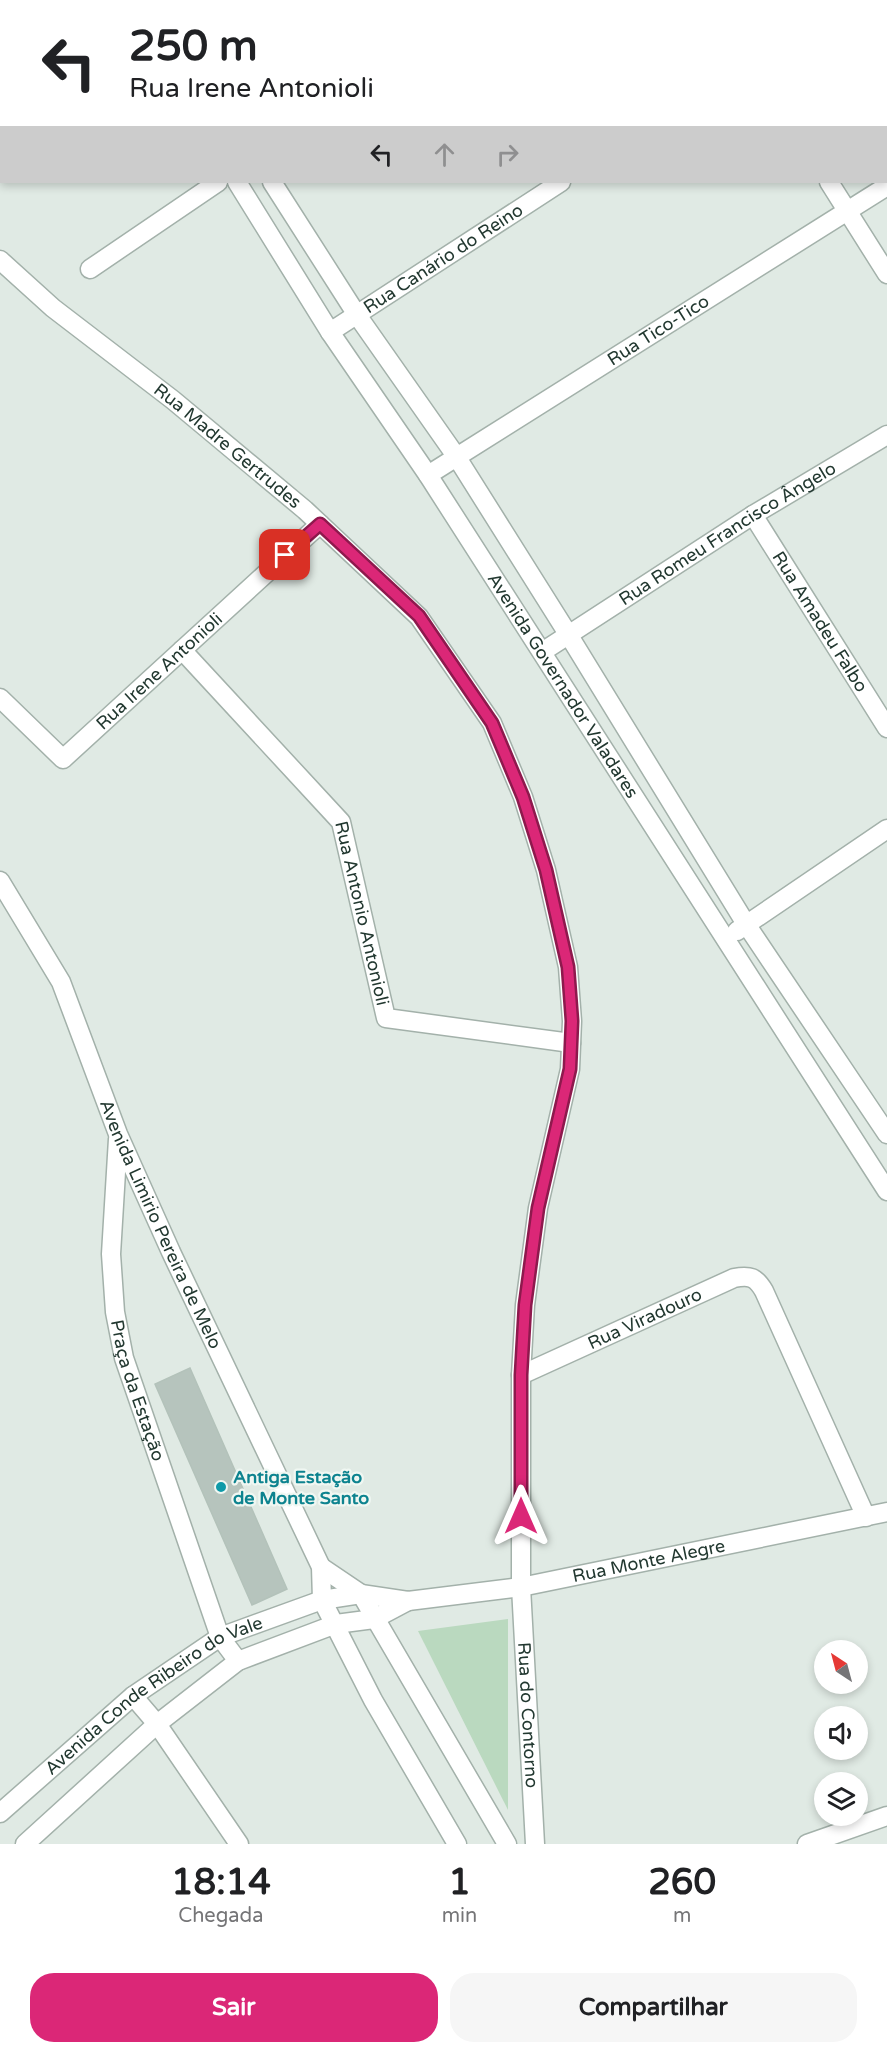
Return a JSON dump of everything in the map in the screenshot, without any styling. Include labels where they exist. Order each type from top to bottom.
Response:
[{"type":"street","points":[[90,268],[217,183]]},
{"type":"street","name":"Avenida Governador Valadares","points":[[238,183],[330,332],[428,475],[887,1191]]},
{"type":"street","name":"Avenida Governador Valadares","points":[[273,183],[357,315],[456,456],[746,924],[887,1134]]},
{"type":"street","name":"Rua Canário do Reino","points":[[330,332],[559,183]]},
{"type":"street","points":[[831,183],[887,274]]},
{"type":"street","name":"Rua Tico-Tico","points":[[428,475],[887,186]]},
{"type":"street","name":"Rua Madre Gertrudes","points":[[0,260],[53,308],[173,400],[320,524],[419,616],[492,723],[523,797],[546,870],[568,967],[572,1021],[570,1069],[538,1208],[525,1305],[521,1375],[522,1587]]},
{"type":"street","name":"Rua Romeu Francisco Ângelo","points":[[542,652],[753,515],[887,435]]},
{"type":"street","name":"Rua Amadeu Falbo","points":[[753,515],[887,728]]},
{"type":"street","name":"Rua Irene Antonioli","points":[[0,698],[63,759],[320,524]]},
{"type":"street","name":"Rua Antonio Antonioli","points":[[182,650],[340,822],[386,1018],[571,1043]]},
{"type":"street","points":[[726,938],[887,829]]},
{"type":"street","name":"Avenida Limirio Pereira de Melo","points":[[0,881],[61,982],[118,1134],[171,1252],[321,1567],[322,1600],[373,1700],[457,1844]]},
{"type":"street","points":[[842,1120],[867,1104]]},
{"type":"street","name":"Praça da Estação","points":[[118,1134],[111,1254],[115,1312],[124,1358],[220,1637],[238,1661]]},
{"type":"street","name":"Rua Viradouro","points":[[521,1375],[734,1278],[749,1275],[757,1280],[764,1291],[866,1517]]},
{"type":"street","name":"Rua Monte Alegre","points":[[322,1600],[361,1594],[408,1601],[522,1587],[887,1512]]},
{"type":"street","points":[[321,1567],[361,1594],[507,1844]]},
{"type":"street","name":"Rua do Contorno","points":[[522,1587],[535,1844]]},
{"type":"street","name":"Avenida Conde Ribeiro do Vale","points":[[0,1813],[134,1696],[220,1637],[322,1600]]},
{"type":"street","name":"Rua Monte Alegre","points":[[336,1624],[374,1619],[408,1601]]},
{"type":"street","name":"Avenida Conde Ribeiro do Vale","points":[[25,1844],[157,1724],[238,1661],[336,1624]]},
{"type":"street","points":[[134,1696],[157,1724],[239,1844]]},
{"type":"street","points":[[807,1844],[886,1820]]},
{"type":"green space","points":[[508,1619],[508,1810],[418,1631]]},
{"type":"building","name":"Antiga Estação de Monte Santo","points":[[190,1368],[287,1589],[252,1605],[155,1384]]},
{"type":"place","name":"Antiga Estação de Monte Santo","points":[[221,1487]]},
{"type":"route","points":[[285,555],[320,524],[419,616],[492,723],[523,797],[546,870],[568,967],[572,1021],[570,1069],[538,1208],[525,1305],[521,1375],[521,1516]]}]
